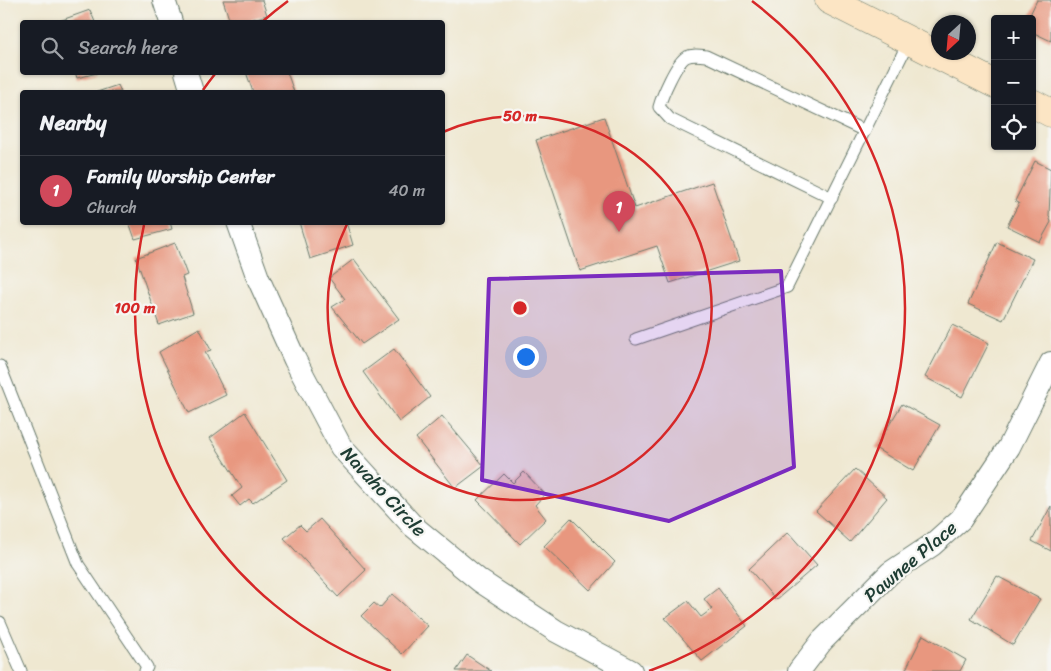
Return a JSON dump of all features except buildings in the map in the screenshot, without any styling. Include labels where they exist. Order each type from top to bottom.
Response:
[{"type":"main road","points":[[830,0],[991,82]]},
{"type":"main road","points":[[1036,105],[1051,113]]},
{"type":"street","points":[[164,0],[170,20]]},
{"type":"street","points":[[187,75],[191,90]]},
{"type":"street","name":"Navaho Circle","points":[[239,225],[258,278],[294,360],[341,447],[413,526],[480,581],[556,631],[632,671]]},
{"type":"street","name":"Pawnee Place","points":[[799,671],[822,641],[890,573],[932,545],[961,519],[1010,447],[1051,363]]},
{"type":"lane","points":[[636,339],[788,287],[910,41]]},
{"type":"lane","points":[[832,198],[663,115],[659,108],[661,100],[680,63],[686,57],[694,55],[717,60],[865,131]]},
{"type":"lane","points":[[0,366],[78,564],[147,667],[145,671]]},
{"type":"lane","points":[[0,622],[22,671]]},
{"type":"highlighted area","points":[[781,271],[794,467],[669,521],[482,480],[489,279]]},
{"type":"place","name":"Family Worship Center","points":[[619,232]]}]
